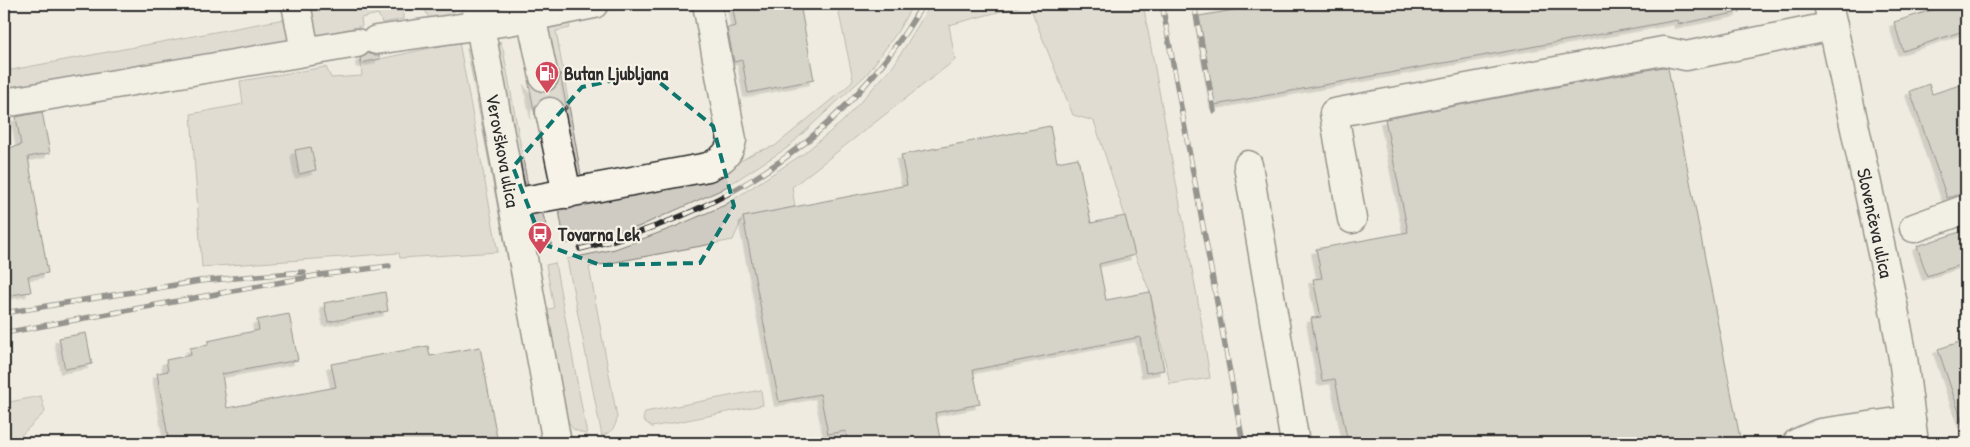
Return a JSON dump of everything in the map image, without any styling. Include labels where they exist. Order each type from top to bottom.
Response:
[{"type":"street","points":[[296,4],[305,51]]},
{"type":"street","points":[[4,103],[366,41],[478,14],[531,16],[594,4]]},
{"type":"street","points":[[513,203],[708,167],[726,157],[732,140],[707,4]]},
{"type":"street","name":"Verovškova ulica","points":[[478,14],[557,443]]},
{"type":"street","points":[[1352,219],[1334,113],[1663,51],[1686,56],[1830,15]]},
{"type":"street","name":"Slovenčeva ulica","points":[[1830,15],[1893,304],[1912,431]]},
{"type":"street","points":[[531,16],[544,77]]},
{"type":"street","points":[[550,112],[567,194]]},
{"type":"street","points":[[1248,165],[1295,443]]},
{"type":"street","points":[[1914,228],[1966,209]]},
{"type":"street","points":[[1797,443],[1820,433],[1912,431]]},
{"type":"highlighted area","points":[[648,73],[713,126],[734,206],[700,263],[600,265],[543,244],[513,167],[582,87]]},
{"type":"shaded area","points":[[310,4],[386,4],[389,11],[403,11],[403,19],[382,23],[378,14],[361,18],[362,26],[315,36]]},
{"type":"shaded area","points":[[425,4],[452,4],[454,17],[430,20],[424,8]]},
{"type":"shaded area","points":[[837,4],[913,4],[898,31],[867,74],[787,148],[721,190],[638,227],[565,244],[558,205],[718,174],[756,152],[775,146],[849,85],[853,79]]},
{"type":"shaded area","points":[[931,4],[1028,4],[949,25],[955,60],[792,187],[795,207],[743,217],[733,240],[589,267],[617,417],[616,424],[608,433],[602,436],[567,259],[615,249],[672,228],[725,205],[803,154],[842,122],[894,65]]},
{"type":"shaded area","points":[[1029,4],[1143,4],[1199,307],[1210,378],[1170,384],[1150,292],[1135,255],[1125,216],[1094,121],[1073,115]]},
{"type":"shaded area","points":[[290,18],[293,34],[289,40],[16,89],[9,85],[6,71]]},
{"type":"shaded area","points":[[567,20],[570,28],[556,31],[581,175],[597,173],[597,176],[579,184],[557,111],[567,108],[560,74],[555,74],[548,26]]},
{"type":"shaded area","points":[[500,41],[528,186],[520,177],[497,51]]},
{"type":"shaded area","points":[[459,42],[498,252],[400,258],[399,253],[202,267],[191,114],[243,104],[240,81],[326,67],[331,78],[362,76],[361,63]]},
{"type":"shaded area","points":[[467,48],[472,54],[513,274],[511,276]]},
{"type":"shaded area","points":[[541,208],[552,245],[533,248],[528,223],[532,213]]},
{"type":"shaded area","points":[[555,263],[587,435],[573,429],[566,418],[545,310],[554,308],[546,265]]},
{"type":"shaded area","points":[[761,390],[763,405],[652,427],[643,420],[645,412]]},
{"type":"shaded area","points":[[41,396],[45,412],[13,443],[4,443],[4,403]]},
{"type":"building","points":[[732,4],[800,4],[814,80],[748,93],[742,60],[734,62],[727,28],[736,26]]},
{"type":"building","points":[[1268,4],[1739,4],[1740,12],[1679,24],[1678,20],[1215,105],[1199,16]]},
{"type":"building","points":[[1950,4],[1966,4],[1966,30],[1903,51],[1894,22]]},
{"type":"building","points":[[368,53],[379,55],[380,59],[361,63],[360,58]]},
{"type":"building","points":[[1663,67],[1668,68],[1741,443],[1348,443],[1335,379],[1322,381],[1311,318],[1321,317],[1313,279],[1322,278],[1316,249],[1408,232],[1385,119]]},
{"type":"building","points":[[560,73],[567,109],[555,97],[547,97],[539,101],[535,107],[535,115],[528,80],[533,88],[539,92],[547,92],[555,88],[559,81]]},
{"type":"building","points":[[1966,83],[1966,192],[1947,198],[1910,91],[1929,84],[1932,94]]},
{"type":"building","points":[[42,112],[50,153],[28,157],[48,273],[28,276],[31,292],[4,296],[4,149],[21,145],[16,117]]},
{"type":"building","points":[[1050,126],[1057,162],[1078,158],[1091,223],[1125,216],[1135,255],[1099,264],[1106,300],[1150,292],[1164,370],[1146,373],[1140,337],[973,370],[980,404],[935,413],[941,443],[847,443],[846,431],[828,434],[820,394],[779,402],[743,217],[907,185],[901,155]]},
{"type":"building","points":[[311,147],[316,170],[299,174],[295,150]]},
{"type":"building","points":[[1966,230],[1966,263],[1927,276],[1917,246]]},
{"type":"building","points":[[385,292],[388,311],[328,322],[324,303]]},
{"type":"building","points":[[289,314],[298,360],[222,374],[227,408],[336,387],[331,364],[428,346],[430,356],[480,347],[498,443],[169,443],[157,373],[168,371],[166,360],[191,355],[190,348],[208,345],[208,341],[259,330],[257,320]]},
{"type":"building","points":[[86,333],[92,364],[65,369],[59,338]]},
{"type":"building","points":[[1963,341],[1966,351],[1966,424],[1963,424],[1938,349]]},
{"type":"tunnel","points":[[544,77],[550,112]]},
{"type":"railway","points":[[580,249],[634,234],[685,215],[733,191],[778,163],[819,130],[858,93],[892,51],[923,4]]},
{"type":"railway","points":[[1162,4],[1243,443]]},
{"type":"railway","points":[[1194,4],[1214,111]]},
{"type":"railway","points":[[4,333],[320,275],[389,266]]},
{"type":"railway","points":[[4,313],[200,281],[304,272]]},
{"type":"place","name":"Butan Ljubljana","points":[[547,94]]},
{"type":"place","name":"Tovarna Lek","points":[[540,255]]}]
